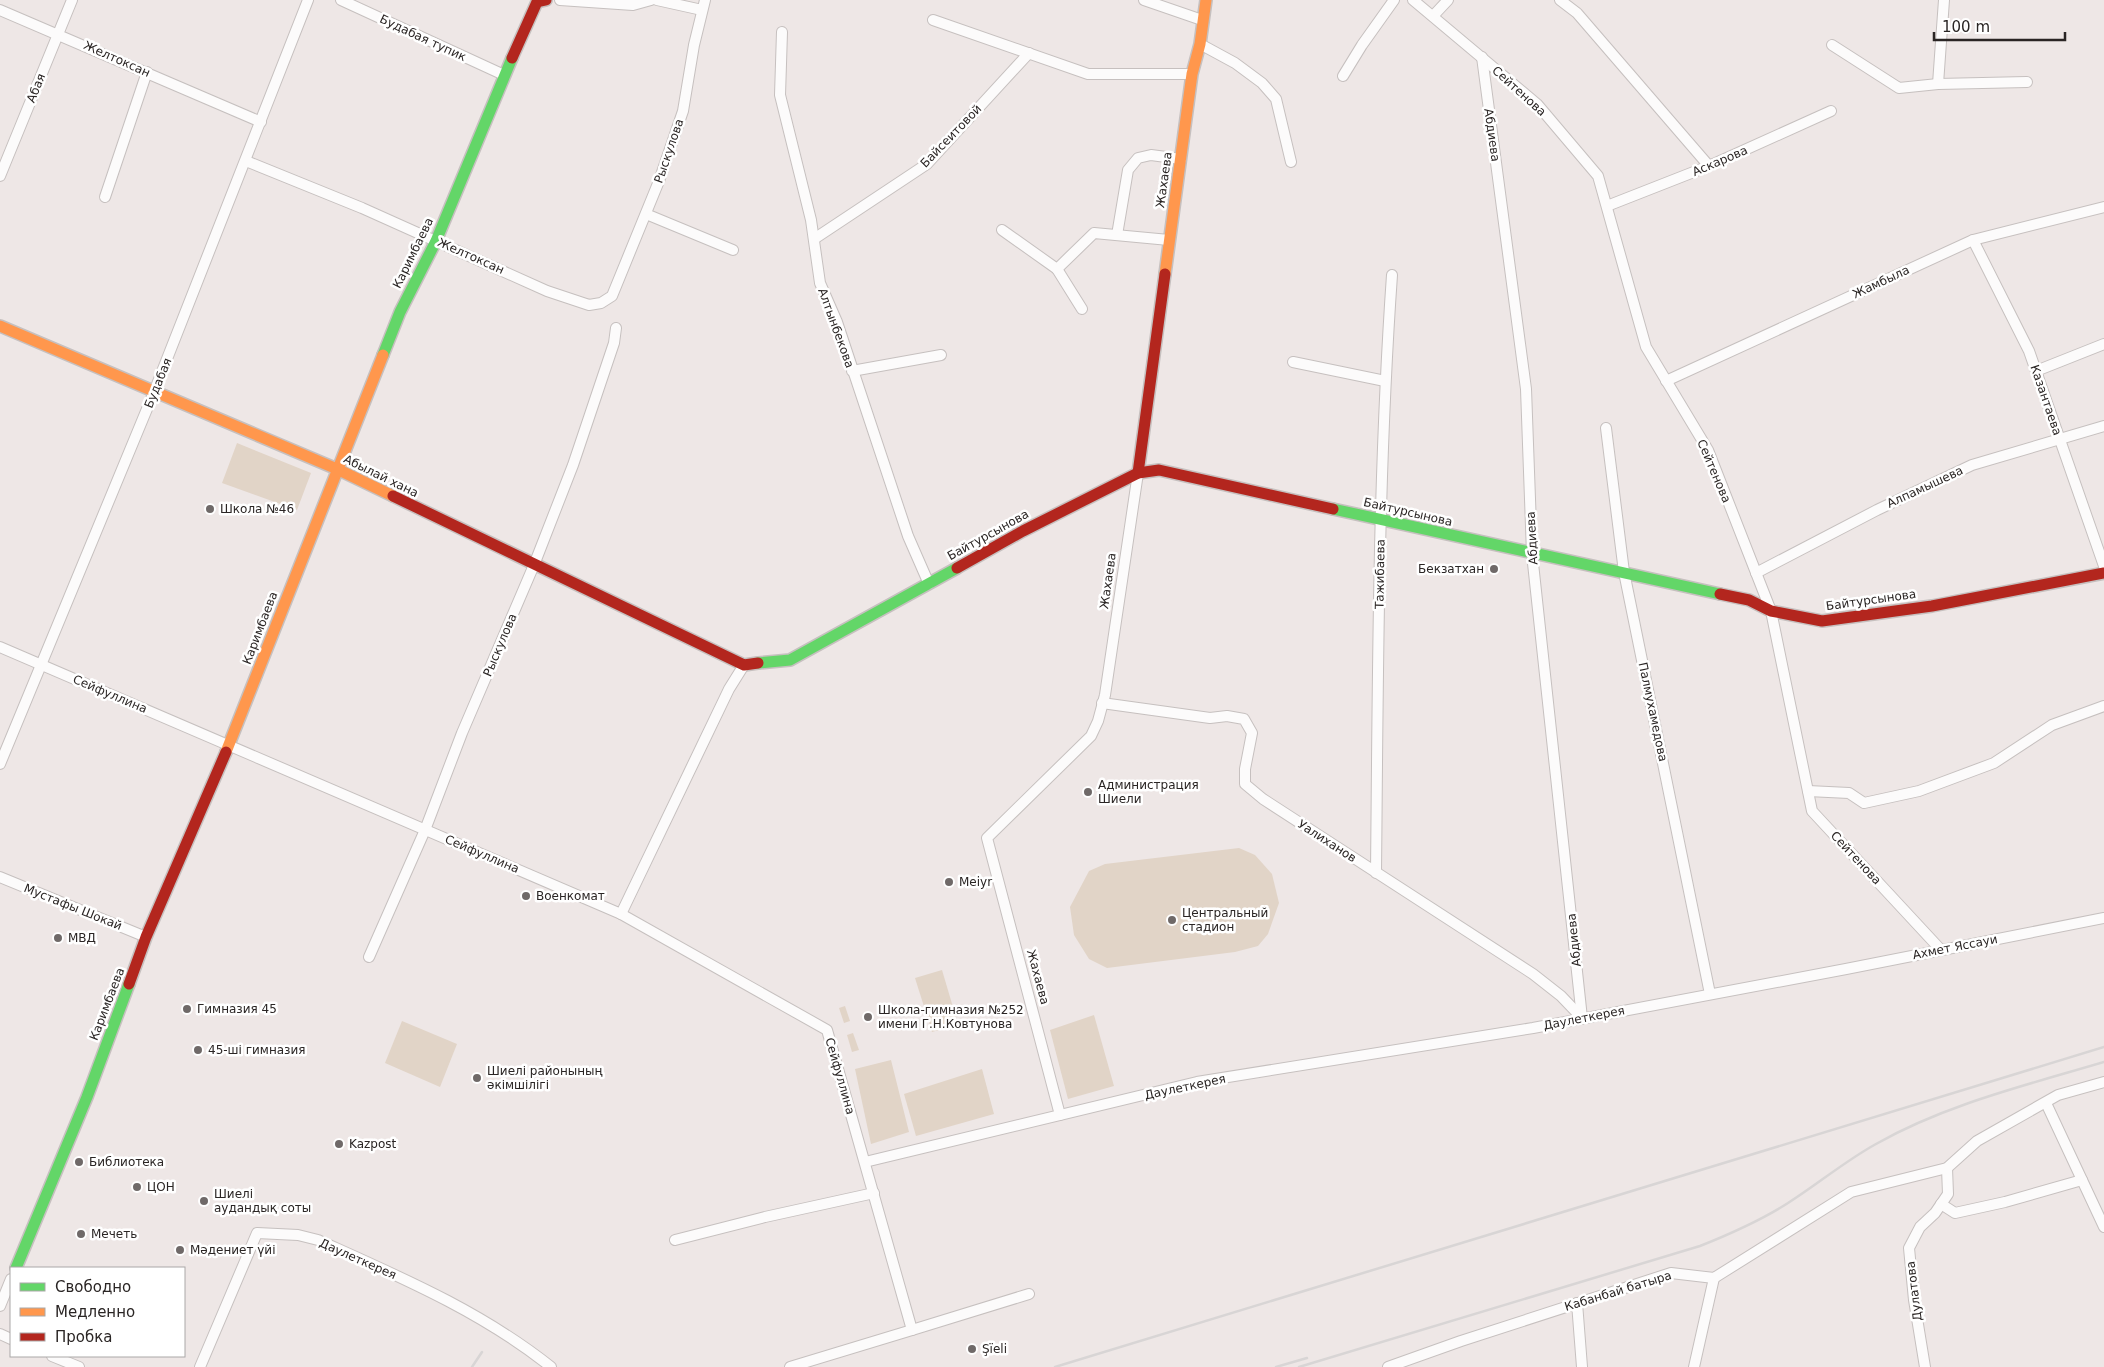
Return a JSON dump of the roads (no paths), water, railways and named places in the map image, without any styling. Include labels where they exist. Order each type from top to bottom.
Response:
[{"type":"main road","name":"Жахаева","points":[[1138,473],[1192,74],[1200,44],[1206,0]]},
{"type":"main road","name":"Каримбаева","points":[[16,1267],[87,1097],[146,937],[229,746],[400,312],[436,240],[504,75],[542,1]]},
{"type":"main road","name":"Абылай хана","points":[[0,326],[337,470],[744,665]]},
{"type":"main road","name":"Байтурсынова","points":[[744,665],[790,660],[1023,531],[1138,473],[1159,470],[1532,554],[1750,600],[1771,611],[1822,621],[1932,606],[2104,572]]},
{"type":"street","name":"Абая","points":[[0,176],[72,0]]},
{"type":"street","name":"Будабая","points":[[0,764],[154,392],[308,0]]},
{"type":"street","name":"Будабая тупик","points":[[341,0],[504,75]]},
{"type":"street","points":[[560,0],[633,5],[650,0]]},
{"type":"street","points":[[657,0],[704,5]]},
{"type":"street","points":[[1144,0],[1202,20]]},
{"type":"street","points":[[1343,76],[1362,44],[1394,0]]},
{"type":"street","name":"Сейтенова","points":[[1413,0],[1537,104],[1598,176],[1646,347],[1708,450],[1771,611],[1812,811],[1942,950]]},
{"type":"street","points":[[1433,16],[1448,0]]},
{"type":"street","points":[[1560,0],[1577,13],[1709,166]]},
{"type":"street","points":[[1938,84],[1944,0]]},
{"type":"street","name":"Рыскулова","points":[[612,296],[646,214],[683,111],[694,45],[704,5]]},
{"type":"street","name":"Желтоксан","points":[[0,10],[58,33],[261,122]]},
{"type":"street","points":[[933,20],[1088,74],[1192,74]]},
{"type":"street","name":"Алтынбекова","points":[[782,32],[780,95],[811,220],[820,283],[837,322],[908,536],[930,584]]},
{"type":"street","points":[[1200,44],[1235,63],[1262,83],[1276,99],[1291,162]]},
{"type":"street","points":[[1832,45],[1899,88],[1938,84],[2027,82]]},
{"type":"street","name":"Байсеитовой","points":[[814,238],[927,164],[1029,53]]},
{"type":"street","name":"Абдиева","points":[[1482,58],[1526,389],[1532,554],[1582,1018]]},
{"type":"street","points":[[105,197],[147,72]]},
{"type":"street","name":"Аскарова","points":[[1606,206],[1709,166],[1831,111]]},
{"type":"street","points":[[1117,235],[1128,170],[1138,158],[1151,155],[1181,159]]},
{"type":"street","name":"Желтоксан","points":[[246,160],[436,240],[546,291],[590,305],[601,304],[612,296]]},
{"type":"street","name":"Жамбыла","points":[[1666,380],[1973,240],[2104,207]]},
{"type":"street","points":[[646,214],[733,250]]},
{"type":"street","points":[[1002,230],[1057,269],[1082,309]]},
{"type":"street","points":[[1057,269],[1094,233],[1169,240]]},
{"type":"street","name":"Казантаева","points":[[1973,240],[2029,351],[2104,566]]},
{"type":"street","name":"Тажибаева","points":[[1376,873],[1380,520],[1385,381],[1392,275]]},
{"type":"street","name":"Рыскулова","points":[[369,957],[425,830],[462,733],[534,565],[573,465],[614,343],[616,328]]},
{"type":"street","points":[[2036,371],[2104,344]]},
{"type":"street","points":[[852,371],[941,355]]},
{"type":"street","points":[[1292,362],[1385,381]]},
{"type":"street","name":"Алпамышева","points":[[1756,574],[1877,510],[1972,465],[2104,426]]},
{"type":"street","name":"Палмухамедова","points":[[1606,428],[1624,572],[1710,994]]},
{"type":"street","name":"Жахаева","points":[[1060,1115],[987,838],[1091,736],[1102,703],[1138,473]]},
{"type":"street","name":"Сейфуллина","points":[[0,647],[621,914],[827,1030],[865,1162]]},
{"type":"street","points":[[621,914],[729,689],[744,665]]},
{"type":"street","name":"Уалиханов","points":[[1102,703],[1210,718],[1227,716],[1244,719],[1252,733],[1245,770],[1245,784],[1263,799],[1533,974],[1561,996],[1582,1018]]},
{"type":"street","points":[[1808,791],[1849,793],[1864,803],[1919,791],[1994,764],[2052,725],[2104,706]]},
{"type":"street","name":"Мустафы Шокай","points":[[0,877],[146,937]]},
{"type":"street","name":"Ахмет Яссауи","points":[[1806,976],[2104,918]]},
{"type":"street","name":"Даулеткерея","points":[[865,1162],[1197,1082],[1582,1018],[1806,976]]},
{"type":"street","points":[[1694,1367],[1714,1278],[1851,1192],[1947,1168],[1978,1141],[2058,1095],[2104,1082]]},
{"type":"street","points":[[2046,1103],[2104,1227]]},
{"type":"street","points":[[865,1162],[912,1330]]},
{"type":"street","name":"Дулатова","points":[[1925,1367],[1914,1300],[1909,1248],[1920,1226],[1935,1213],[1948,1194],[1947,1168]]},
{"type":"street","points":[[1941,1204],[1955,1213],[2005,1202],[2082,1180]]},
{"type":"street","points":[[675,1240],[765,1216],[874,1193]]},
{"type":"street","name":"Даулеткерея","points":[[200,1367],[257,1233],[298,1235],[318,1240],[433,1292],[534,1353],[551,1367]]},
{"type":"street","name":"Кабанбай батыра","points":[[1388,1367],[1672,1273],[1714,1278]]},
{"type":"street","points":[[0,1306],[10,1281]]},
{"type":"street","points":[[790,1367],[1029,1294]]},
{"type":"street","points":[[1577,1303],[1582,1367]]},
{"type":"street","points":[[54,1357],[79,1367]]},
{"type":"railway","points":[[1055,1367],[2104,1047]]},
{"type":"railway","points":[[1299,1367],[1700,1246],[1767,1216],[1842,1165],[1903,1130],[1988,1097],[2104,1062]]},
{"type":"railway","points":[[472,1367],[482,1352]]},
{"type":"railway","points":[[1276,1367],[1307,1358]]},
{"type":"place","name":"Школа №46","points":[[210,509]]},
{"type":"place","name":"Бекзатхан","points":[[1494,569]]},
{"type":"place","name":"Администрация Шиели","points":[[1088,792]]},
{"type":"place","name":"Meiyr","points":[[949,882]]},
{"type":"place","name":"Военкомат","points":[[526,896]]},
{"type":"place","name":"Центральный стадион","points":[[1172,920]]},
{"type":"place","name":"МВД","points":[[58,938]]},
{"type":"place","name":"Гимназия 45","points":[[187,1009]]},
{"type":"place","name":"Школа-гимназия №252 имени Г.Н.Ковтунова","points":[[868,1017]]},
{"type":"place","name":"45-ші гимназия","points":[[198,1050]]},
{"type":"place","name":"Шиелі районының әкімшілігі","points":[[477,1078]]},
{"type":"place","name":"Kazpost","points":[[339,1144]]},
{"type":"place","name":"Библиотека","points":[[79,1162]]},
{"type":"place","name":"ЦОН","points":[[137,1187]]},
{"type":"place","name":"Шиелі аудандық соты","points":[[204,1201]]},
{"type":"place","name":"Мечеть","points":[[81,1234]]},
{"type":"place","name":"Мәдениет үйі","points":[[180,1250]]},
{"type":"place","name":"Şïeli","points":[[972,1349]]}]
